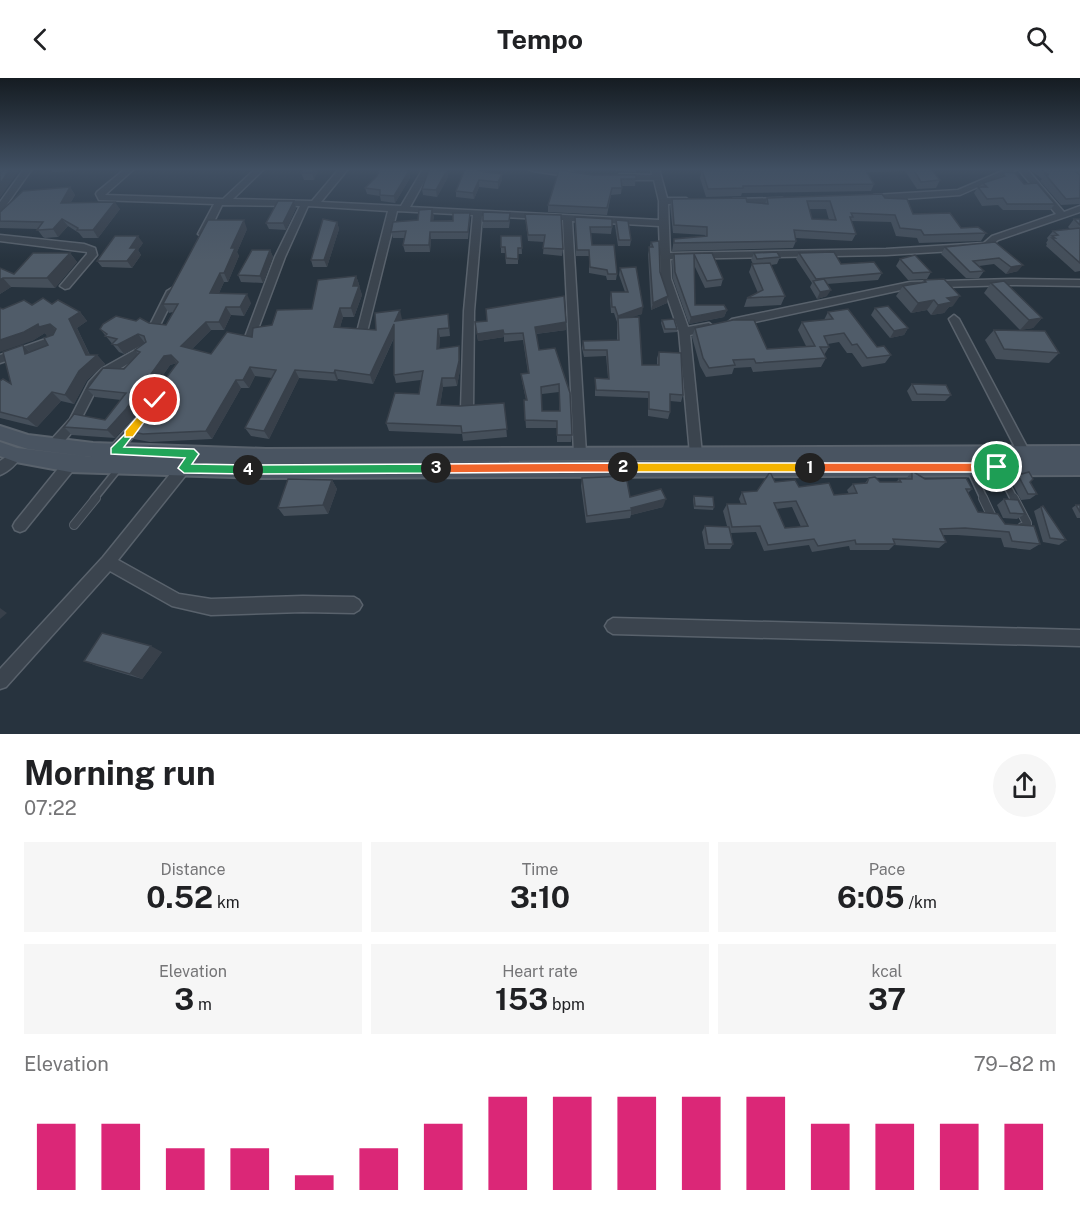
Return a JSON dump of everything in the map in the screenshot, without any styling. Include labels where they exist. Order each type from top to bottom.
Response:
[{"type":"main road","points":[[0,433],[28,442],[117,459]]},
{"type":"main road","points":[[189,461],[266,456],[580,453],[1023,451],[1080,453]]},
{"type":"main road","points":[[8,452],[70,464],[117,459],[969,468],[1080,467]]},
{"type":"street","points":[[141,200],[309,204],[662,223]]},
{"type":"street","points":[[198,244],[226,200]]},
{"type":"street","points":[[250,337],[280,257],[313,200]]},
{"type":"street","points":[[362,332],[398,208],[404,200]]},
{"type":"street","points":[[724,202],[796,200]]},
{"type":"street","points":[[1049,200],[1062,215]]},
{"type":"street","points":[[692,202],[663,201],[662,223],[666,279],[684,332],[696,454]]},
{"type":"street","points":[[664,256],[886,252],[987,246],[995,238],[1080,209]]},
{"type":"street","points":[[467,409],[469,311],[478,213]]},
{"type":"street","points":[[567,219],[580,453]]},
{"type":"street","points":[[0,238],[84,247],[92,250],[92,255],[65,286]]},
{"type":"street","points":[[684,332],[910,285],[1011,282],[1080,283]]},
{"type":"street","points":[[155,325],[176,284]]},
{"type":"street","points":[[954,319],[1023,451]]},
{"type":"street","points":[[0,359],[57,339]]},
{"type":"street","points":[[53,446],[74,422],[84,399],[99,379],[144,349]]},
{"type":"street","points":[[117,459],[144,415]]},
{"type":"street","points":[[0,469],[8,452]]},
{"type":"street","points":[[0,681],[108,562],[189,461]]},
{"type":"street","points":[[20,526],[70,464]]},
{"type":"street","points":[[108,562],[177,601],[211,607],[354,605]]},
{"type":"street","points":[[613,626],[1080,638]]},
{"type":"lane","points":[[74,525],[117,459]]},
{"type":"lane","points":[[997,467],[1027,523],[1027,526],[1014,526]]},
{"type":"lane","points":[[969,468],[998,524]]},
{"type":"building","points":[[14,200],[63,200],[61,203],[115,202],[93,230],[77,230],[78,228],[62,219],[53,229],[37,230],[43,222],[0,221],[0,212]]},
{"type":"building","points":[[550,200],[609,200],[607,208],[548,205]]},
{"type":"building","points":[[672,200],[746,200],[747,202],[768,204],[767,200],[907,200],[913,214],[950,213],[961,228],[978,227],[986,233],[924,235],[921,230],[900,228],[895,215],[851,213],[853,217],[850,217],[856,234],[794,230],[796,241],[674,243],[674,239],[707,236],[707,227],[674,225]],"holes":[[[807,201],[830,201],[836,220],[812,219]]]},
{"type":"building","points":[[1004,200],[1051,200],[1055,204],[1007,204]]},
{"type":"building","points":[[278,201],[294,201],[283,223],[266,223]]},
{"type":"building","points":[[432,209],[431,221],[453,221],[453,213],[470,213],[468,232],[430,232],[429,245],[403,245],[406,231],[391,232],[393,222],[418,220],[419,210]]},
{"type":"building","points":[[483,212],[510,213],[509,221],[483,221]]},
{"type":"building","points":[[525,214],[561,215],[563,249],[543,248],[545,235],[528,235]]},
{"type":"building","points":[[575,217],[612,219],[612,227],[590,227],[592,245],[614,245],[617,274],[608,274],[607,270],[590,267],[589,250],[577,250]]},
{"type":"building","points":[[323,219],[337,222],[324,260],[311,260]]},
{"type":"building","points":[[208,220],[244,220],[231,248],[235,248],[224,273],[220,273],[210,293],[247,294],[240,307],[226,307],[219,322],[206,322],[181,346],[211,354],[227,332],[252,337],[253,328],[272,325],[277,310],[312,309],[318,280],[356,276],[353,286],[359,286],[351,308],[340,308],[334,327],[376,330],[375,313],[400,310],[395,321],[448,314],[449,328],[438,329],[437,349],[459,346],[459,361],[455,378],[442,378],[437,405],[504,403],[507,429],[462,433],[461,426],[386,423],[395,393],[419,394],[423,371],[394,375],[394,324],[370,375],[335,370],[334,373],[295,370],[264,431],[245,428],[276,370],[250,367],[243,380],[236,380],[206,431],[143,434],[127,431],[178,362],[171,355],[164,356],[126,409],[107,430],[64,427],[74,414],[105,420],[126,393],[87,389],[103,368],[124,369],[140,352],[135,350],[146,342],[144,336],[138,334],[117,345],[112,344],[117,339],[105,336],[107,334],[100,329],[103,324],[116,316],[136,321],[140,318],[149,323],[166,325],[178,304],[163,304]]},
{"type":"building","points":[[616,220],[628,221],[631,240],[619,240]]},
{"type":"building","points":[[1080,228],[1080,263],[1052,236],[1058,235],[1053,231]]},
{"type":"building","points":[[115,236],[138,236],[130,248],[137,248],[127,261],[97,261]]},
{"type":"building","points":[[501,236],[521,236],[522,248],[518,248],[518,259],[506,258],[505,247],[501,247]]},
{"type":"building","points":[[659,241],[660,272],[668,296],[653,303],[649,247],[653,247],[651,242]]},
{"type":"building","points":[[995,242],[1023,265],[1011,267],[999,258],[973,261],[984,271],[970,272],[945,247]]},
{"type":"building","points":[[252,250],[270,250],[260,276],[238,275]]},
{"type":"building","points":[[777,252],[780,257],[757,259],[754,253]]},
{"type":"building","points":[[834,252],[841,264],[874,262],[882,273],[816,279],[799,253]]},
{"type":"building","points":[[33,253],[70,253],[47,278],[3,278],[0,280],[0,268],[14,274]]},
{"type":"building","points":[[712,253],[723,279],[707,281],[694,254],[695,305],[724,305],[727,310],[691,317],[675,272],[674,254]]},
{"type":"building","points":[[915,255],[931,272],[913,273],[900,259]]},
{"type":"building","points":[[770,263],[785,296],[747,298],[763,290],[752,264]]},
{"type":"building","points":[[636,267],[643,307],[618,316],[615,307],[612,307],[611,292],[628,292],[620,268]]},
{"type":"building","points":[[824,279],[831,290],[820,292],[813,281]]},
{"type":"building","points":[[944,279],[960,296],[947,298],[952,302],[938,305],[934,300],[918,303],[903,286],[926,282],[924,280]]},
{"type":"building","points":[[1004,281],[1042,318],[1029,320],[991,283]]},
{"type":"building","points":[[564,296],[566,322],[535,327],[539,350],[555,348],[570,393],[572,435],[557,435],[557,421],[525,420],[524,400],[527,400],[521,374],[529,373],[523,333],[504,334],[503,330],[477,334],[475,322],[487,321],[486,309]],"holes":[[[559,384],[560,411],[542,411],[541,387]]]},
{"type":"building","points":[[43,298],[52,304],[58,300],[80,312],[69,319],[86,355],[97,355],[79,371],[65,395],[52,392],[27,419],[0,412],[0,381],[3,379],[11,384],[3,352],[23,345],[25,354],[48,345],[44,338],[53,335],[56,329],[50,324],[39,327],[38,324],[24,332],[0,340],[0,308],[3,309],[24,300],[32,305]]},
{"type":"building","points":[[888,306],[908,328],[894,331],[875,308]]},
{"type":"building","points":[[848,309],[877,347],[884,346],[891,355],[867,358],[857,344],[852,345],[844,333],[824,336],[829,347],[820,347],[826,358],[756,363],[754,359],[733,360],[735,365],[709,368],[703,358],[695,328],[733,320],[754,320],[767,349],[815,346],[802,322],[833,319],[828,312]]},
{"type":"building","points":[[639,317],[642,365],[659,365],[659,352],[681,353],[683,395],[670,394],[670,412],[649,409],[649,392],[596,390],[595,378],[609,379],[607,350],[584,350],[583,341],[619,340],[618,318]]},
{"type":"building","points":[[674,319],[677,329],[665,329],[662,320]]},
{"type":"building","points":[[994,330],[1045,331],[1059,353],[1004,349]]},
{"type":"building","points":[[912,384],[946,385],[951,395],[917,394]]},
{"type":"building","points":[[912,471],[925,479],[966,478],[972,489],[966,489],[978,512],[998,514],[1005,524],[1034,526],[1040,544],[1012,541],[1009,532],[965,528],[940,529],[946,542],[893,539],[895,544],[856,544],[855,540],[818,546],[814,539],[768,545],[760,526],[732,527],[727,504],[746,504],[742,492],[757,491],[770,472],[775,482],[795,480],[799,487],[829,483],[834,495],[857,493],[853,484],[867,483],[869,478],[875,477],[880,482],[901,482],[899,479],[912,479]],"holes":[[[796,501],[808,526],[785,528],[774,503]]]},
{"type":"building","points":[[1029,472],[1033,479],[1030,482],[1037,494],[1028,494],[1018,475]]},
{"type":"building","points":[[626,476],[630,497],[661,489],[666,499],[631,508],[632,510],[587,516],[582,478]]},
{"type":"building","points":[[288,479],[332,480],[323,505],[278,508]]},
{"type":"building","points":[[694,496],[713,497],[714,507],[695,506]]},
{"type":"building","points":[[1004,499],[1018,500],[1025,514],[1010,513]]},
{"type":"building","points":[[1043,506],[1066,540],[1050,538],[1041,507]]},
{"type":"building","points":[[705,526],[729,527],[733,544],[708,544]]},
{"type":"building","points":[[102,633],[151,646],[130,674],[84,661]]},
{"type":"route","points":[[155,400],[114,451],[194,454],[184,468],[262,470],[997,467]]}]
